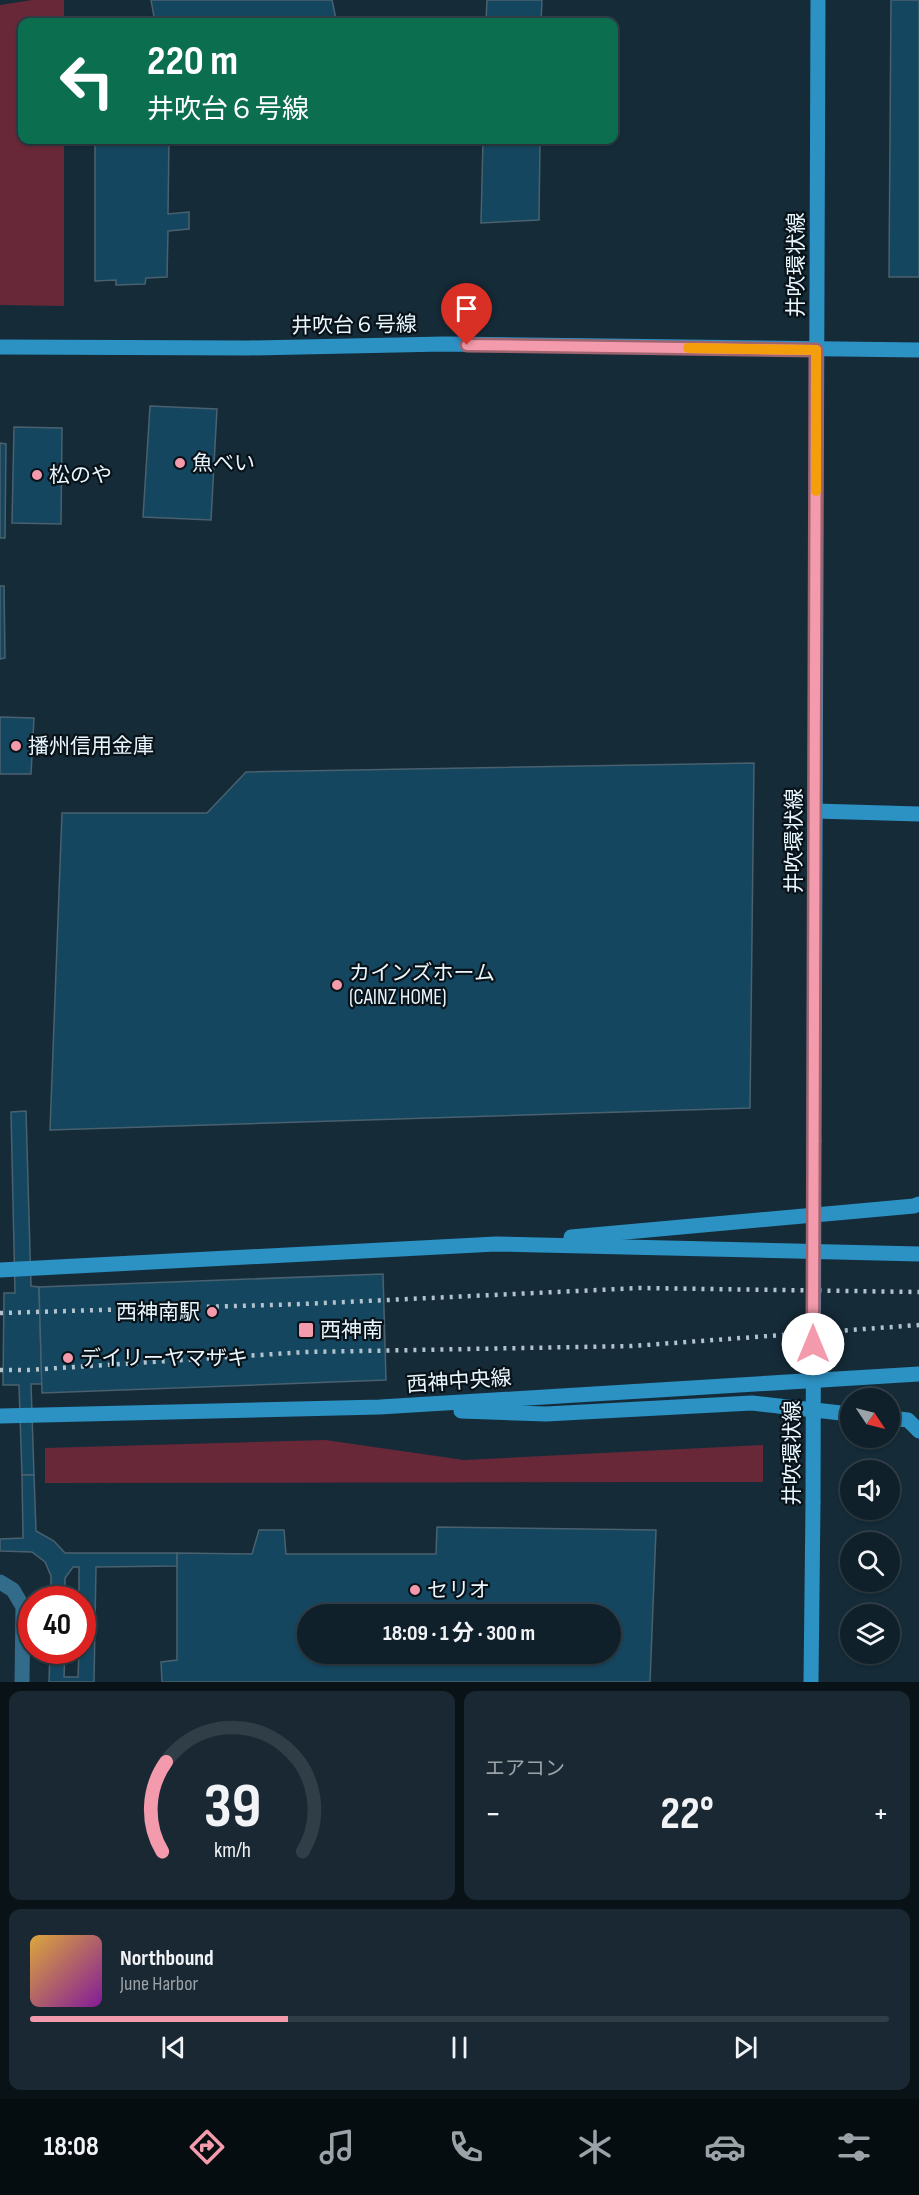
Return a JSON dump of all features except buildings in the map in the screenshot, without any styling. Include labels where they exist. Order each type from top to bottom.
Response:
[{"type":"street","name":"井吹環状線","points":[[811,1682],[819,0]]},
{"type":"street","name":"井吹台６号線","points":[[0,347],[248,348],[444,344],[919,350]]},
{"type":"street","points":[[815,811],[919,814]]},
{"type":"street","points":[[0,1270],[496,1244],[919,1204]]},
{"type":"street","points":[[496,1244],[919,1254]]},
{"type":"street","name":"西神中央線","points":[[0,1416],[380,1407],[919,1374]]},
{"type":"street","points":[[380,1407],[546,1414],[752,1403],[840,1413]]},
{"type":"street","points":[[900,1419],[908,1420],[919,1431]]},
{"type":"lane","points":[[0,1582],[13,1590],[23,1607],[22,1682]]},
{"type":"shaded area","points":[[32,0],[64,0],[64,18],[18,18],[18,144],[64,144],[64,306],[0,305],[0,5]]},
{"type":"shaded area","points":[[325,1440],[464,1460],[763,1445],[763,1482],[45,1483],[45,1448]]},
{"type":"railway","points":[[0,1313],[303,1304],[640,1288],[919,1292]]},
{"type":"railway","points":[[0,1370],[306,1352],[632,1346],[919,1325]]},
{"type":"slow traffic","points":[[688,348],[816,350],[816,491]]},
{"type":"place","name":"魚べい","points":[[180,463]]},
{"type":"place","name":"松のや","points":[[37,475]]},
{"type":"place","name":"播州信用金庫","points":[[16,746]]},
{"type":"place","name":"カインズホーム (CAINZ HOME)","points":[[337,985]]},
{"type":"place","name":"西神南駅","points":[[212,1312]]},
{"type":"place","name":"西神南","points":[[306,1330]]},
{"type":"place","name":"デイリーヤマザキ","points":[[68,1358]]},
{"type":"place","name":"セリオ","points":[[415,1590]]},
{"type":"route","points":[[467,345],[816,350],[813,1344]]}]
